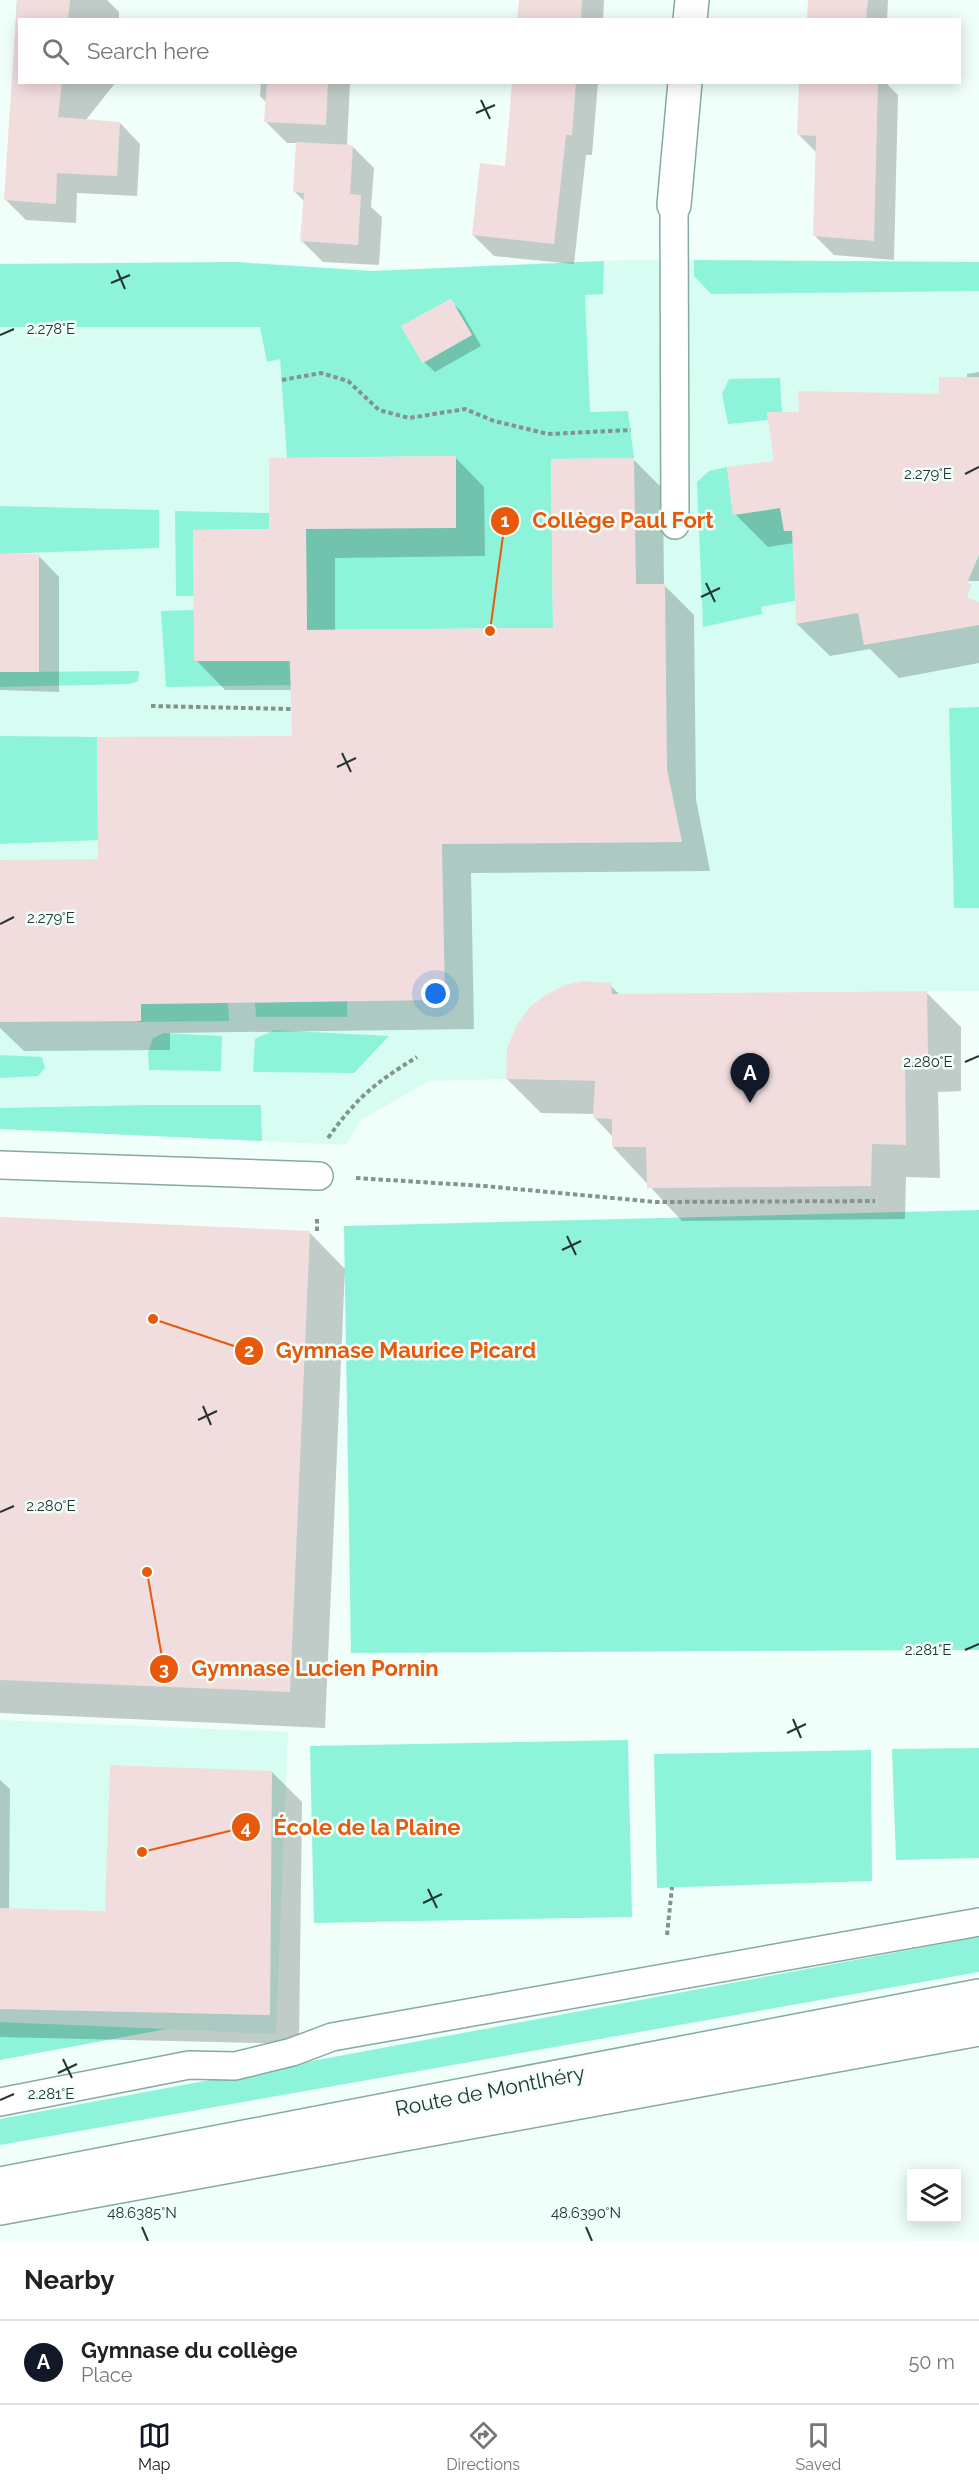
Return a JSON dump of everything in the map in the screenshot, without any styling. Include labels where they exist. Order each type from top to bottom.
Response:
[{"type":"main road","points":[[690,18],[692,0]]},
{"type":"main road","points":[[674,205],[685,84]]},
{"type":"main road","name":"Route de Montlhéry","points":[[0,2184],[979,1996]]},
{"type":"main road","name":"Route de Montlhéry","points":[[0,2208],[979,2029]]},
{"type":"lane","points":[[674,205],[675,525]]},
{"type":"lane","points":[[0,1165],[319,1176]]},
{"type":"lane","points":[[0,2102],[189,2065],[235,2066],[292,2052],[332,2037],[979,1922]]},
{"type":"path","points":[[282,380],[321,373],[348,381],[379,410],[409,418],[465,409],[495,421],[548,434],[631,430]]},
{"type":"path","points":[[151,706],[291,709]]},
{"type":"path","points":[[323,1144],[345,1113],[375,1083],[417,1057]]},
{"type":"path","points":[[319,1176],[484,1186],[656,1203],[875,1201]]},
{"type":"path","points":[[667,1935],[672,1887]]},
{"type":"shaded area","points":[[624,260],[979,262],[979,991],[683,993],[611,1082],[506,1079],[429,1081],[361,1120],[346,1145],[0,1129],[0,264],[235,262],[372,271]]},
{"type":"shaded area","points":[[0,1720],[288,1732],[276,2034],[0,2022]]},
{"type":"green space","points":[[694,260],[979,262],[979,291],[711,294],[694,276]]},
{"type":"green space","points":[[604,261],[603,294],[585,295],[590,412],[628,411],[634,458],[551,459],[553,628],[307,630],[306,529],[455,456],[287,458],[280,359],[267,362],[260,327],[0,327],[0,264],[235,262],[372,271]],"holes":[[[451,299],[472,335],[422,362],[401,326]]]},
{"type":"green space","points":[[780,378],[782,412],[767,412],[768,420],[728,424],[722,394],[729,379]]},
{"type":"green space","points":[[727,467],[733,515],[780,508],[784,531],[792,531],[853,590],[761,607],[762,614],[703,627],[697,482],[709,471]]},
{"type":"green space","points":[[0,506],[159,510],[159,548],[0,554]]},
{"type":"green space","points":[[175,511],[269,513],[270,529],[193,530],[194,596],[176,596]]},
{"type":"green space","points":[[194,610],[194,661],[289,661],[291,685],[166,687],[161,611]]},
{"type":"green space","points":[[139,671],[138,681],[129,684],[0,687],[0,672]]},
{"type":"green space","points":[[979,707],[979,908],[954,908],[949,708]]},
{"type":"green space","points":[[0,736],[97,737],[98,840],[0,844]]},
{"type":"green space","points":[[347,1001],[347,1017],[256,1017],[255,1003]]},
{"type":"green space","points":[[228,1003],[229,1021],[137,1022],[139,1004]]},
{"type":"green space","points":[[274,1030],[389,1036],[354,1073],[253,1072],[255,1039]]},
{"type":"green space","points":[[164,1033],[222,1036],[221,1071],[149,1070],[148,1053],[153,1038]]},
{"type":"green space","points":[[0,1055],[42,1057],[45,1068],[38,1076],[0,1078]]},
{"type":"green space","points":[[261,1105],[262,1141],[0,1129],[0,1108]]},
{"type":"green space","points":[[979,1210],[979,1650],[351,1653],[344,1226]]},
{"type":"green space","points":[[628,1740],[632,1917],[314,1923],[310,1746]]},
{"type":"green space","points":[[979,1748],[979,1858],[896,1860],[892,1749]]},
{"type":"green space","points":[[871,1750],[872,1881],[657,1888],[654,1754]]},
{"type":"green space","points":[[979,1937],[979,1972],[0,2145],[0,2119]]},
{"type":"green space","points":[[0,2022],[167,2029],[0,2060]]},
{"type":"building","points":[[17,0],[70,0],[68,18],[18,18],[18,84],[62,84],[58,117],[120,122],[117,176],[57,173],[56,204],[4,200]]},
{"type":"building","points":[[519,0],[582,0],[581,18],[517,18]]},
{"type":"building","points":[[808,0],[868,0],[866,18],[807,18]]},
{"type":"building","points":[[267,84],[328,84],[326,125],[264,122]]},
{"type":"building","points":[[512,84],[576,84],[572,135],[566,135],[554,244],[472,235],[480,163],[505,166]]},
{"type":"building","points":[[799,84],[878,84],[874,241],[813,236],[816,136],[797,135]]},
{"type":"building","points":[[296,142],[353,145],[350,194],[361,195],[358,245],[300,241],[304,193],[293,192]]},
{"type":"building","points":[[451,299],[472,335],[423,363],[401,326]]},
{"type":"building","points":[[939,377],[979,377],[979,555],[967,583],[972,584],[967,597],[979,602],[979,625],[864,645],[858,613],[796,624],[792,531],[784,531],[780,508],[733,515],[727,467],[774,461],[767,412],[799,412],[798,391],[939,394]]},
{"type":"building","points":[[456,456],[456,528],[306,529],[307,630],[553,628],[551,459],[634,458],[636,584],[665,584],[667,769],[682,842],[442,844],[445,1000],[141,1004],[141,1021],[0,1022],[0,860],[98,859],[97,737],[292,736],[290,661],[194,661],[193,530],[269,529],[269,458]]},
{"type":"building","points":[[0,554],[39,554],[39,672],[0,672]]},
{"type":"building","points":[[583,981],[611,983],[612,994],[927,991],[928,1058],[905,1058],[906,1145],[872,1144],[871,1186],[647,1188],[646,1147],[612,1147],[612,1119],[593,1118],[595,1081],[506,1079],[507,1049],[516,1026],[530,1007],[544,996],[565,985]]},
{"type":"building","points":[[0,1217],[310,1231],[290,1692],[0,1680]]},
{"type":"building","points":[[110,1765],[272,1771],[270,2015],[0,2009],[0,1908],[105,1911]]},
{"type":"place","name":"Collège Paul Fort","points":[[490,631]]},
{"type":"place","name":"Gymnase du collège","points":[[750,1103]]},
{"type":"place","name":"Gymnase Maurice Picard","points":[[153,1319]]},
{"type":"place","name":"Gymnase Lucien Pornin","points":[[147,1572]]},
{"type":"place","name":"École de la Plaine","points":[[142,1852]]}]
